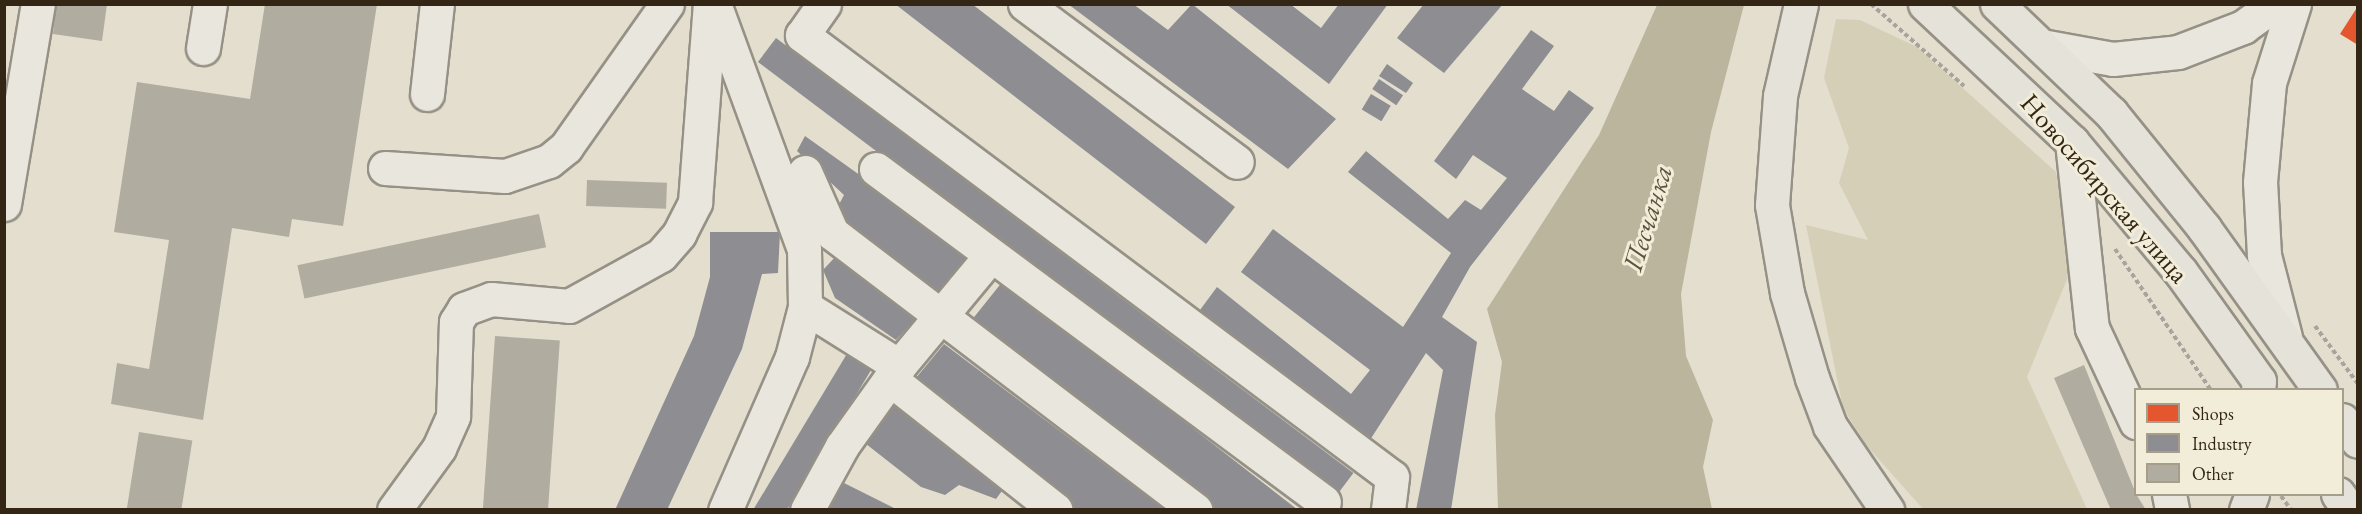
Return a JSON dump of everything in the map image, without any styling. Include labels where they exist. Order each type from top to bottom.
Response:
[{"type":"main road","points":[[1801,4],[1780,96],[1772,205],[1787,293],[1812,378],[1830,426],[1887,510]]},
{"type":"main road","name":"Новосибирская улица","points":[[1925,4],[2072,142],[2180,271],[2260,387]]},
{"type":"main road","name":"Новосибирская улица","points":[[1997,4],[2047,47],[2118,122],[2319,388]]},
{"type":"main road","points":[[2344,421],[2358,441]]},
{"type":"main road","points":[[2246,510],[2252,496]]},
{"type":"main road","points":[[2339,496],[2349,510]]},
{"type":"street","points":[[4,204],[38,4]]},
{"type":"street","points":[[203,48],[210,4]]},
{"type":"street","points":[[428,94],[437,4]]},
{"type":"street","points":[[386,168],[505,176],[549,161],[566,147],[667,4]]},
{"type":"street","points":[[394,510],[439,448],[453,416],[456,322],[464,309],[491,299],[569,306],[662,255],[679,234],[695,202],[710,4]]},
{"type":"street","points":[[714,4],[804,249],[805,307],[792,357],[725,510]]},
{"type":"street","points":[[825,4],[802,35],[1392,477],[1388,510]]},
{"type":"street","points":[[1025,4],[1237,162]]},
{"type":"street","points":[[2047,47],[2113,58],[2178,52],[2243,27],[2275,4]]},
{"type":"street","points":[[2286,342],[2264,255],[2260,182],[2269,83],[2294,4]]},
{"type":"street","points":[[2072,142],[2092,328],[2134,418]]},
{"type":"street","points":[[876,169],[1324,502]]},
{"type":"street","points":[[805,172],[832,233],[1195,510]]},
{"type":"street","points":[[807,510],[895,372],[992,255]]},
{"type":"street","points":[[805,307],[895,372],[1056,510]]},
{"type":"path","points":[[2282,496],[2291,510]]},
{"type":"shaded area","points":[[1836,19],[1860,20],[1917,47],[2056,172],[2072,267],[2027,377],[2087,509],[1923,509],[1866,445],[1843,408],[1806,225],[1868,240],[1839,183],[1849,148],[1824,78]]},
{"type":"water","name":"Песчанка","points":[[1657,5],[1744,5],[1711,132],[1681,294],[1686,356],[1713,420],[1703,467],[1712,509],[1498,509],[1495,415],[1502,362],[1487,309],[1599,135]]},
{"type":"building: Shops","points":[[2358,6],[2358,45],[2340,34]]},
{"type":"building: Industry","points":[[895,4],[972,4],[1235,207],[1206,244]]},
{"type":"building: Industry","points":[[1068,4],[1133,4],[1168,30],[1192,4],[1336,119],[1288,169]]},
{"type":"building: Industry","points":[[1226,4],[1290,4],[1321,28],[1339,4],[1388,4],[1329,84]]},
{"type":"building: Industry","points":[[1424,4],[1503,4],[1444,73],[1397,38]]},
{"type":"building: Industry","points":[[1531,30],[1554,46],[1522,89],[1554,111],[1569,90],[1594,108],[1470,267],[1442,317],[1477,342],[1451,510],[1416,510],[1443,370],[1426,353],[1368,443],[1200,310],[1217,287],[1351,394],[1370,370],[1241,272],[1273,229],[1403,327],[1451,253],[1348,172],[1366,151],[1448,219],[1465,200],[1481,210],[1507,178],[1473,155],[1456,179],[1434,161]]},
{"type":"building: Industry","points":[[776,38],[1353,473],[1335,497],[758,62]]},
{"type":"building: Industry","points":[[1387,64],[1413,83],[1406,93],[1379,76]]},
{"type":"building: Industry","points":[[1379,79],[1403,95],[1396,105],[1372,89]]},
{"type":"building: Industry","points":[[1371,94],[1391,106],[1381,121],[1362,109]]},
{"type":"building: Industry","points":[[805,136],[976,258],[947,301],[833,216],[844,195],[797,151]]},
{"type":"building: Industry","points":[[710,232],[780,232],[778,273],[762,274],[742,349],[667,510],[615,510],[694,336],[710,277]]},
{"type":"building: Industry","points":[[838,254],[921,313],[896,340],[835,298],[823,270]]},
{"type":"building: Industry","points":[[1003,281],[1298,510],[1214,510],[971,321]]},
{"type":"building: Industry","points":[[944,344],[1165,510],[1076,510],[911,384]]},
{"type":"building: Industry","points":[[848,352],[873,367],[787,510],[753,510]]},
{"type":"building: Industry","points":[[893,398],[1007,484],[996,499],[959,485],[945,495],[921,487],[861,440]]},
{"type":"building: Industry","points":[[840,481],[898,510],[824,510]]},
{"type":"building: Other","points":[[56,4],[107,4],[102,41],[53,34]]},
{"type":"building: Other","points":[[265,4],[377,4],[343,226],[292,219],[289,237],[232,228],[203,420],[111,404],[117,363],[149,369],[169,240],[114,232],[137,82],[250,99]]},
{"type":"building: Other","points":[[587,180],[667,183],[666,209],[586,206]]},
{"type":"building: Other","points":[[539,214],[546,247],[304,299],[297,265]]},
{"type":"building: Other","points":[[495,336],[560,341],[548,510],[483,510]]},
{"type":"building: Other","points":[[2084,365],[2134,489],[2134,496],[2137,496],[2146,510],[2111,510],[2054,378]]},
{"type":"building: Other","points":[[139,432],[192,440],[181,510],[127,510]]}]
